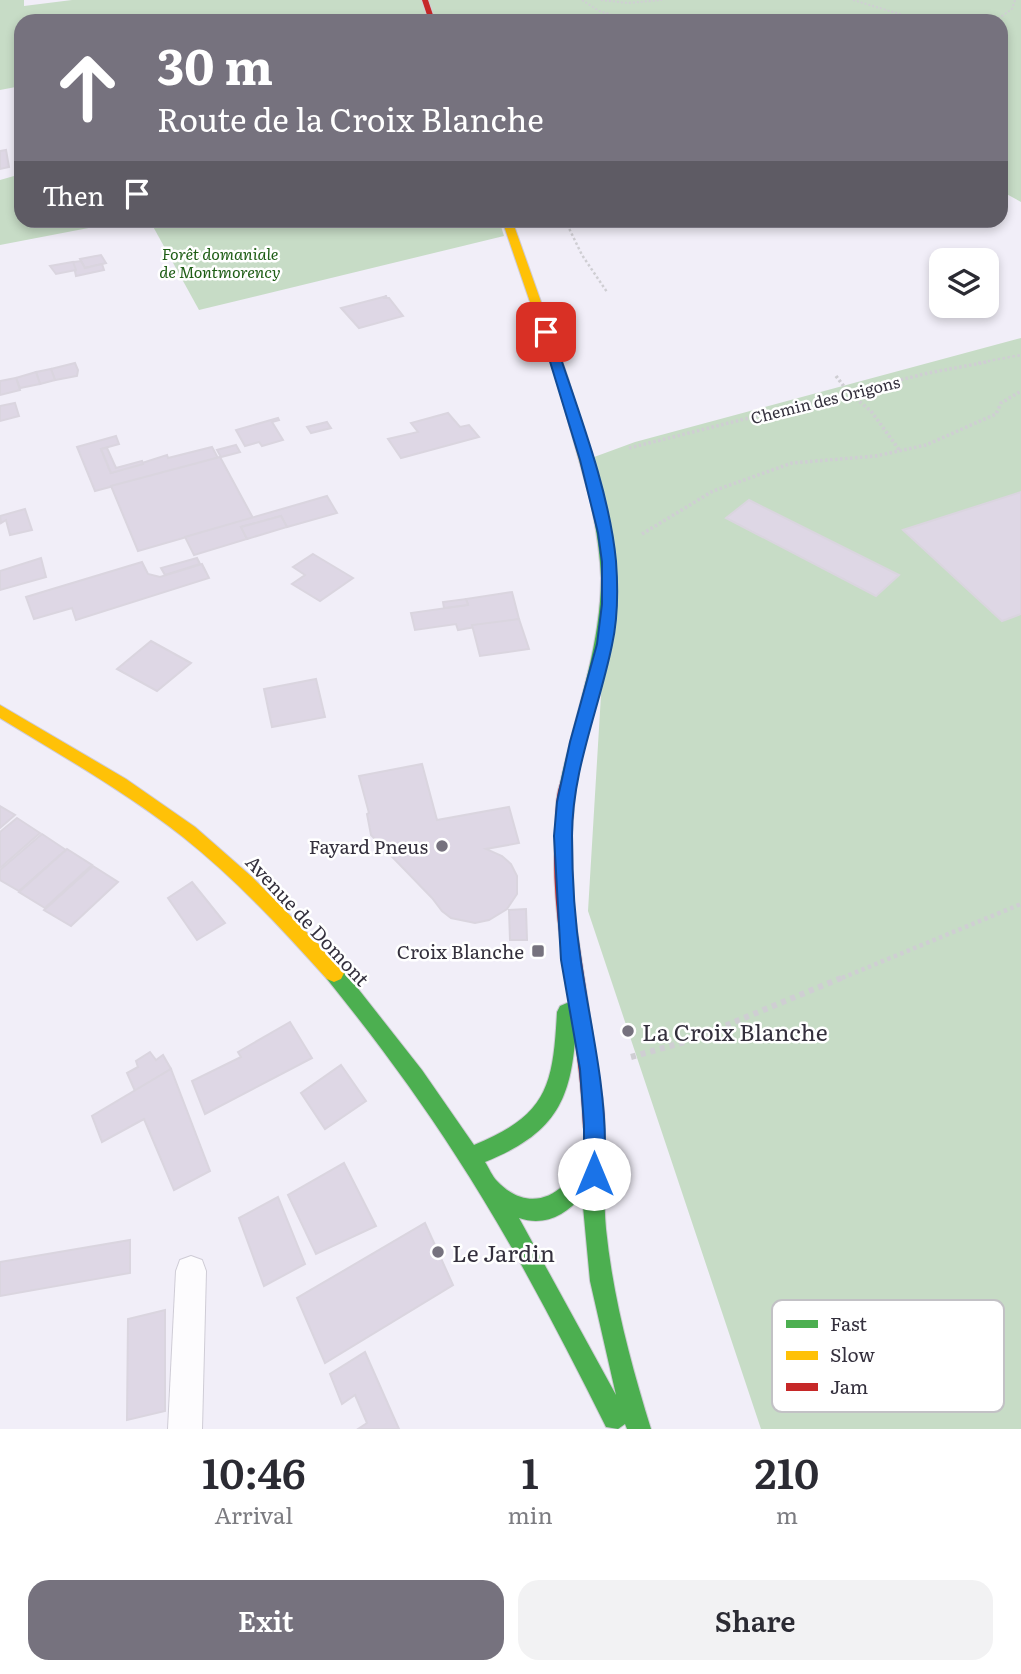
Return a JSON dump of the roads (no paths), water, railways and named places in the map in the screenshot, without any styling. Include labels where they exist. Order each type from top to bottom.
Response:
[{"type":"main road","points":[[510,228],[581,438],[605,533],[609,562],[605,644],[578,742],[565,802],[563,836],[571,960],[590,1069],[595,1228],[604,1304],[620,1374],[639,1429]]},
{"type":"main road","name":"Avenue de Domont","points":[[0,711],[123,785],[211,850],[268,903],[355,1000],[414,1077],[486,1185],[545,1283],[621,1429]]},
{"type":"main road","points":[[469,1158],[527,1131],[554,1100],[566,1031],[571,960]]},
{"type":"main road","points":[[486,1185],[514,1208],[528,1213],[541,1212],[559,1204],[578,1188],[594,1147]]},
{"type":"lane","points":[[185,1429],[191,1271]]},
{"type":"place","name":"Fayard Pneus","points":[[442,846]]},
{"type":"place","name":"Croix Blanche","points":[[538,951]]},
{"type":"place","name":"La Croix Blanche","points":[[628,1031]]},
{"type":"place","name":"Le Jardin","points":[[438,1252]]},
{"type":"park label","name":"Forêt domaniale de Montmorency","points":[[220,262]]}]
